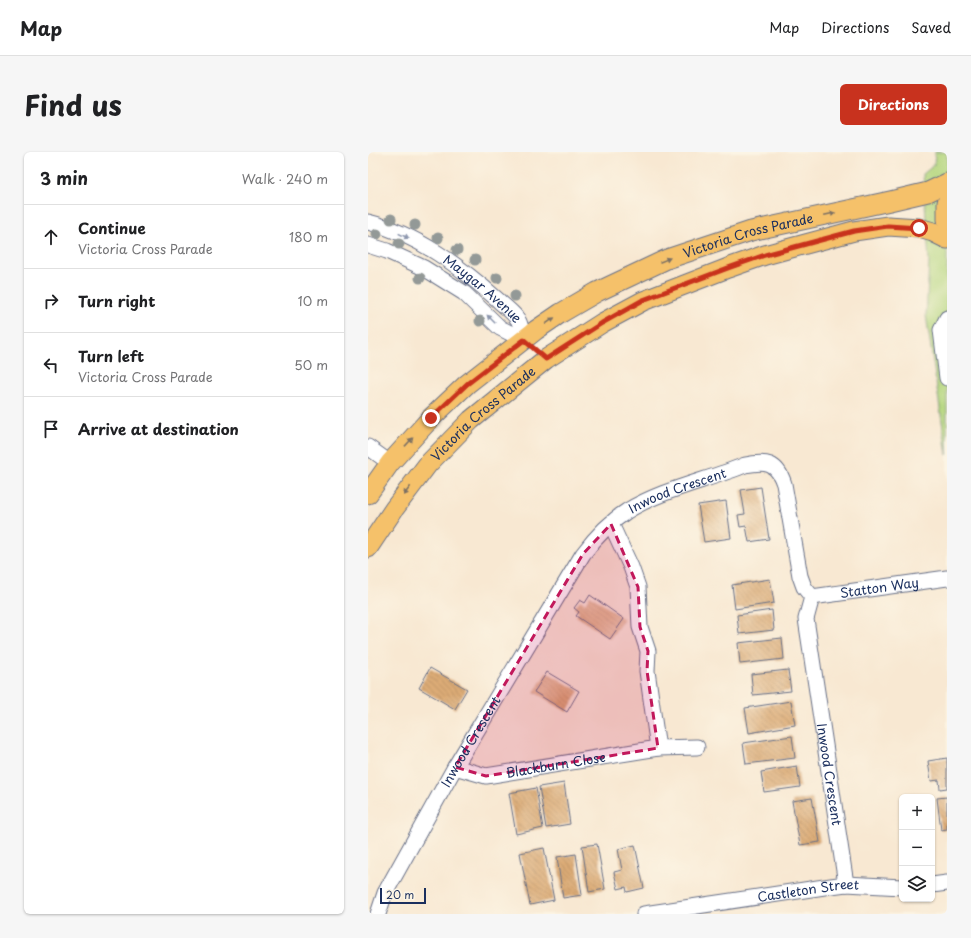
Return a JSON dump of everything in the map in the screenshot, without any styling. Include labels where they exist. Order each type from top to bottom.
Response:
[{"type":"main road","name":"Victoria Cross Parade","points":[[368,494],[390,463],[431,418],[467,384],[561,313],[597,292],[667,259],[751,231],[912,196],[928,192],[947,183]]},
{"type":"main road","points":[[947,202],[947,220]]},
{"type":"main road","name":"Victoria Cross Parade","points":[[368,548],[394,509],[428,464],[471,420],[546,359],[602,323],[643,300],[765,255],[854,231],[888,226],[919,228],[933,232],[947,239]]},
{"type":"main road","points":[[524,340],[546,359]]},
{"type":"street","name":"Maygar Avenue","points":[[368,222],[384,226],[427,247],[467,273],[517,317],[524,340]]},
{"type":"street","name":"Maygar Avenue","points":[[368,245],[387,251],[424,268],[464,293],[500,328],[524,340]]},
{"type":"street","points":[[947,318],[941,330],[947,378]]},
{"type":"street","points":[[368,447],[390,463]]},
{"type":"street","name":"Inwood Crescent","points":[[378,914],[385,893],[455,767],[583,554],[596,538],[627,511],[658,496],[745,465],[758,463],[767,463],[775,468],[781,475],[784,484],[800,576],[804,587],[812,597],[806,619],[846,884]]},
{"type":"street","points":[[611,524],[631,567],[638,587],[640,627],[648,651],[647,671],[658,748]]},
{"type":"street","name":"Statton Way","points":[[812,597],[947,578]]},
{"type":"street","name":"Blackburn Close","points":[[455,767],[486,776],[658,748],[697,747]]},
{"type":"street","points":[[935,885],[947,883]]},
{"type":"street","name":"Castleton Street","points":[[644,914],[846,884],[899,886]]},
{"type":"highlighted area","points":[[611,524],[638,587],[640,627],[648,651],[647,671],[658,748],[486,776],[455,767],[583,554]]},
{"type":"green space","points":[[935,152],[947,152],[947,455],[926,315],[929,261],[923,174],[934,165]]},
{"type":"building","points":[[761,487],[769,539],[749,542],[746,526],[740,527],[738,515],[745,514],[741,490]]},
{"type":"building","points":[[726,501],[731,538],[704,542],[698,505]]},
{"type":"building","points":[[770,579],[774,603],[735,609],[732,585]]},
{"type":"building","points":[[590,595],[624,619],[610,639],[576,616],[579,612],[574,608],[580,600],[585,603]]},
{"type":"building","points":[[772,610],[774,630],[739,634],[737,615]]},
{"type":"building","points":[[782,638],[784,659],[740,664],[738,643]]},
{"type":"building","points":[[430,668],[467,689],[455,709],[419,688]]},
{"type":"building","points":[[788,670],[791,691],[753,695],[751,674]]},
{"type":"building","points":[[547,672],[579,691],[567,712],[534,692]]},
{"type":"building","points":[[791,701],[795,725],[749,733],[745,708]]},
{"type":"building","points":[[792,736],[795,758],[746,764],[743,743]]},
{"type":"building","points":[[947,758],[947,788],[940,789],[939,780],[931,781],[928,761]]},
{"type":"building","points":[[797,766],[800,787],[764,792],[761,772]]},
{"type":"building","points":[[564,783],[570,824],[546,828],[539,787]]},
{"type":"building","points":[[536,788],[543,828],[516,834],[509,793]]},
{"type":"building","points":[[947,797],[947,829],[941,830],[937,798]]},
{"type":"building","points":[[812,798],[820,842],[800,845],[792,801]]},
{"type":"building","points":[[597,844],[605,889],[589,892],[582,846]]},
{"type":"building","points":[[635,845],[644,888],[627,892],[626,887],[618,889],[614,872],[622,870],[618,849]]},
{"type":"building","points":[[544,848],[554,900],[530,905],[520,853]]},
{"type":"building","points":[[576,854],[582,895],[563,898],[557,857]]},
{"type":"route","points":[[431,418],[467,384],[524,340],[546,359],[602,323],[643,300],[765,255],[854,231],[888,226],[919,228]]}]
